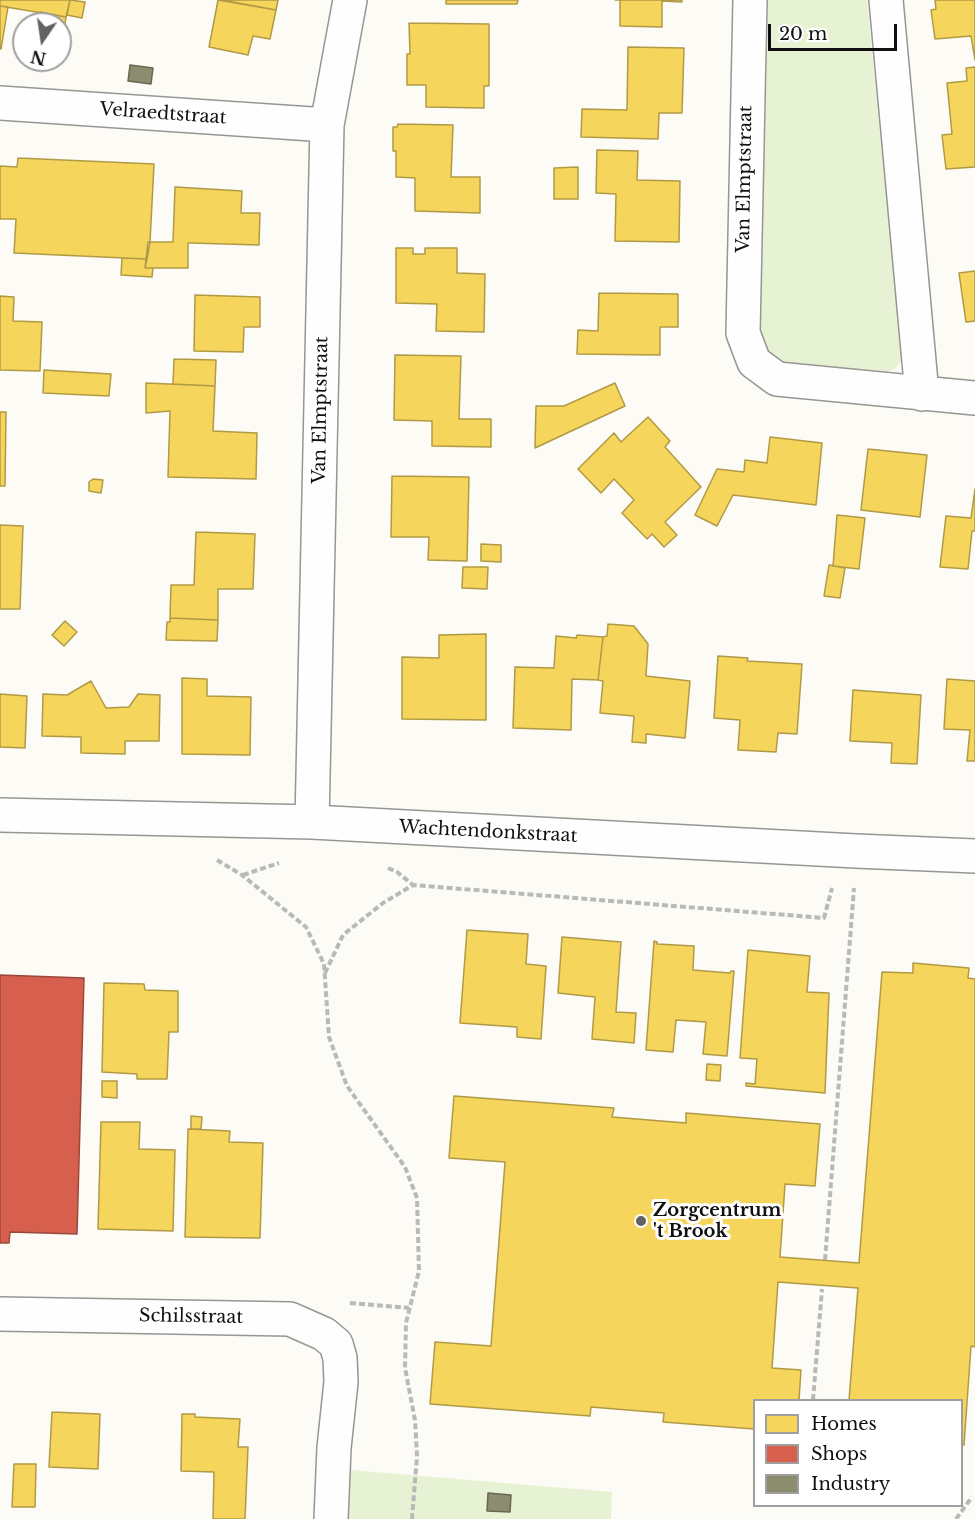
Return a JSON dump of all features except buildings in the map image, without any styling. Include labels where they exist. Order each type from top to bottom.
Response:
[{"type":"street","name":"Van Elmptstraat","points":[[312,822],[327,125],[350,0]]},
{"type":"street","name":"Van Elmptstraat","points":[[750,0],[743,333],[754,362],[777,378],[975,398]]},
{"type":"street","points":[[886,0],[922,394]]},
{"type":"street","name":"Velraedtstraat","points":[[0,103],[327,125]]},
{"type":"street","name":"Wachtendonkstraat","points":[[0,815],[312,822],[975,856]]},
{"type":"street","name":"Schilsstraat","points":[[0,1314],[290,1319],[324,1334],[336,1344],[340,1358],[341,1382],[334,1448],[331,1519]]},
{"type":"path","points":[[825,1260],[854,892],[855,851]]},
{"type":"path","points":[[213,858],[242,875],[306,927],[324,963],[329,1036],[347,1086],[405,1167],[417,1198],[420,1271],[406,1323],[405,1368],[415,1420],[417,1456],[412,1519]]},
{"type":"path","points":[[325,973],[343,935],[383,903],[413,885],[824,918],[832,888],[854,892]]},
{"type":"path","points":[[813,1399],[822,1289]]},
{"type":"path","points":[[956,1519],[972,1497]]},
{"type":"green space","points":[[768,0],[867,0],[902,360],[896,368],[884,374],[787,363],[771,357],[760,342]]},
{"type":"green space","points":[[351,1470],[612,1492],[611,1519],[349,1519]]},
{"type":"place","name":"Zorgcentrum 't Brook","points":[[641,1221]]}]
